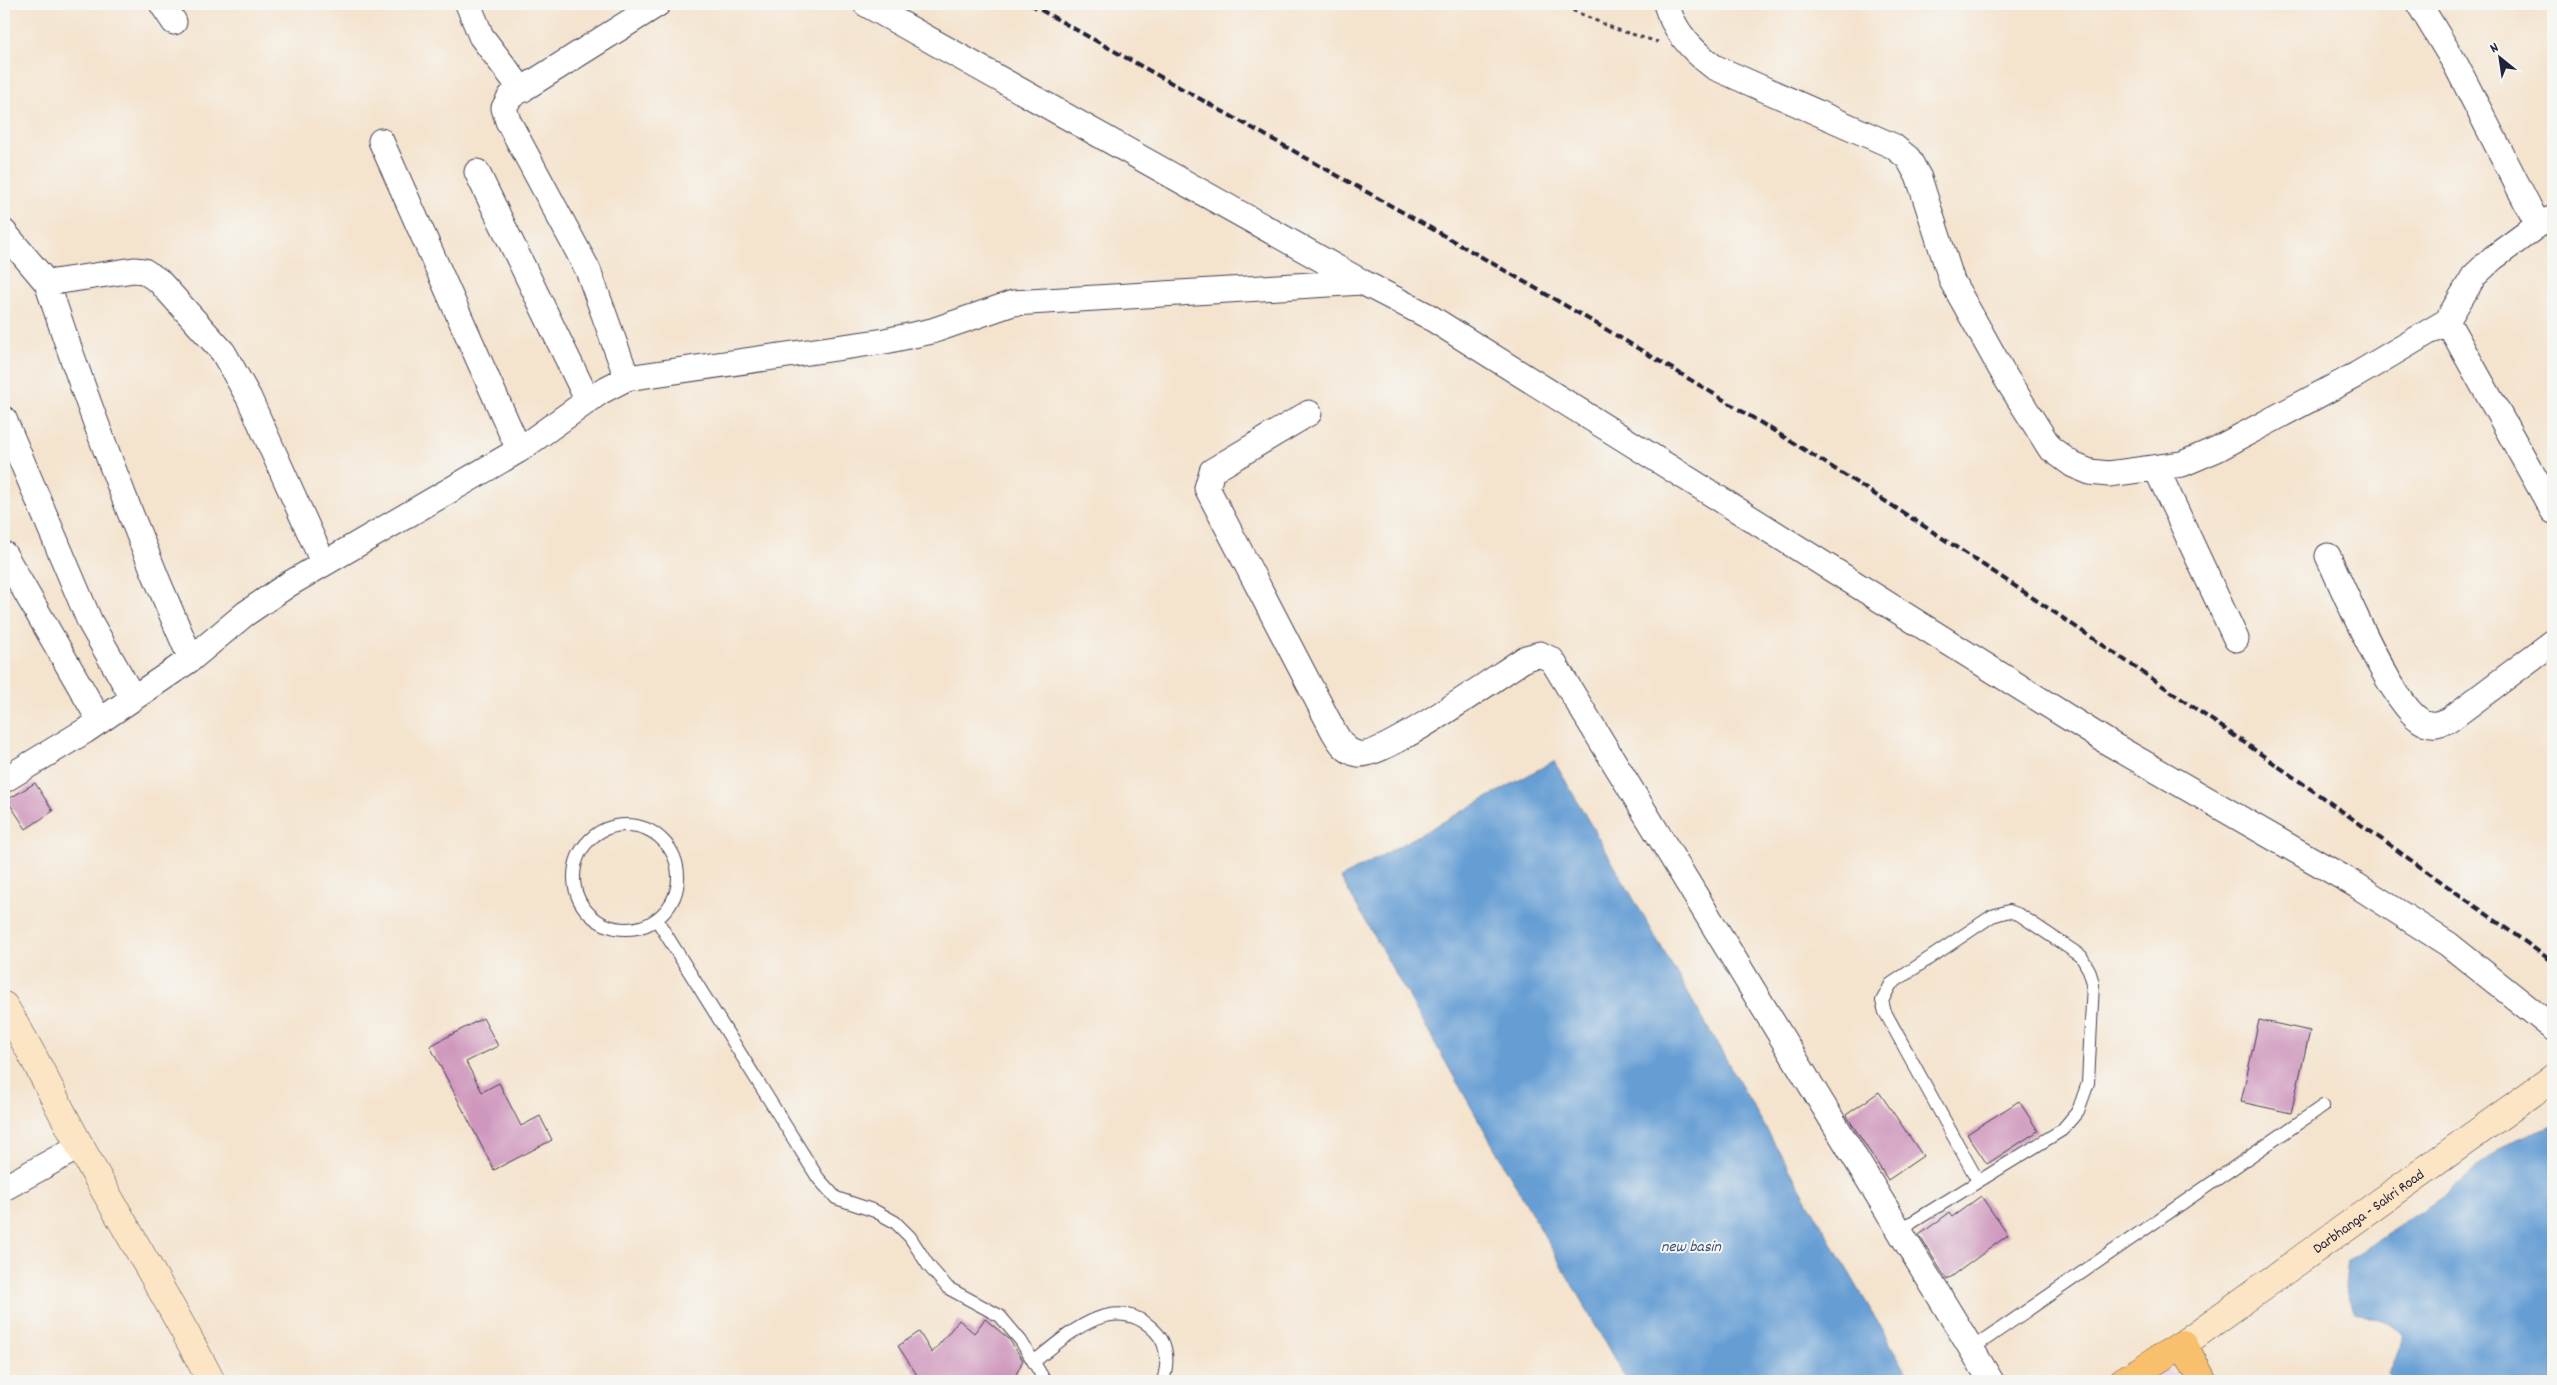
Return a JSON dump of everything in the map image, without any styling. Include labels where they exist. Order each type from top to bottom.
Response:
[{"type":"main road","points":[[4,1006],[25,1039],[80,1146],[175,1312],[211,1381]]},
{"type":"main road","name":"Darbhanga - Sakri Road","points":[[2183,1344],[2553,1078]]},
{"type":"main road","points":[[2123,1381],[2183,1344],[2203,1381]]},
{"type":"street","points":[[468,4],[481,36],[522,90]]},
{"type":"street","points":[[627,378],[588,270],[508,121],[504,108],[510,97],[658,4]]},
{"type":"street","points":[[866,4],[1362,282],[1428,316],[2109,743],[2356,885],[2448,944],[2553,1028]]},
{"type":"street","points":[[1666,4],[1670,19],[1683,39],[1696,54],[1714,67],[1893,146],[1908,158],[1919,178],[1952,281],[2006,378],[2050,448],[2073,465],[2090,472],[2109,474],[2182,464],[2217,449],[2356,375],[2447,321],[2474,276],[2493,258],[2546,221],[2419,4]]},
{"type":"street","points":[[381,141],[519,450]]},
{"type":"street","points":[[477,172],[588,401]]},
{"type":"street","points":[[4,232],[47,283],[77,372],[159,585],[191,659]]},
{"type":"street","points":[[47,283],[134,270],[144,271],[159,281],[223,352],[249,398],[323,562]]},
{"type":"street","points":[[4,780],[100,721],[191,659],[245,614],[323,562],[400,521],[519,450],[600,392],[627,378],[814,353],[885,341],[932,331],[1012,303],[1362,282]]},
{"type":"street","points":[[2447,321],[2553,510]]},
{"type":"street","points":[[1309,413],[1212,471],[1206,488],[1342,745],[1350,752],[1360,755],[1391,745],[1534,654],[1540,654],[1552,660],[1970,1350],[1991,1381]]},
{"type":"street","points":[[4,419],[90,622],[133,698]]},
{"type":"street","points":[[2156,468],[2236,639]]},
{"type":"street","points":[[4,554],[100,721]]},
{"type":"street","points":[[2328,556],[2376,656],[2398,694],[2421,721],[2431,725],[2449,720],[2553,642]]},
{"type":"street","points":[[4,1188],[80,1146]]},
{"type":"lane","points":[[618,825],[636,825],[653,831],[666,842],[676,857],[679,875],[677,892],[669,908],[657,920],[641,928],[624,930],[607,927],[592,918],[581,905],[574,889],[574,872],[578,855],[588,841],[602,830],[618,825]]},
{"type":"lane","points":[[1898,1230],[1978,1182],[2062,1130],[2078,1111],[2088,1082],[2093,983],[2089,970],[2080,956],[2020,915],[2009,911],[1992,916],[1891,984],[1882,1001],[1885,1012],[1978,1182]]},
{"type":"lane","points":[[657,920],[818,1178],[836,1198],[875,1211],[895,1222],[910,1237],[928,1264],[948,1288],[1000,1316],[1035,1361],[1046,1381]]},
{"type":"lane","points":[[1970,1350],[2323,1106]]},
{"type":"lane","points":[[1035,1361],[1079,1327],[1101,1316],[1121,1312],[1140,1319],[1156,1332],[1166,1348],[1167,1367],[1163,1381]]},
{"type":"path","points":[[1558,4],[1606,25],[1660,43]]},
{"type":"shaded area","points":[[2166,1369],[2185,1381],[2146,1381]]},
{"type":"water","name":"new basin","points":[[1554,761],[1911,1380],[1627,1381],[1341,878]]},
{"type":"water","points":[[2553,1125],[2553,1381],[2392,1381],[2389,1374],[2405,1335],[2390,1324],[2355,1312],[2345,1286],[2348,1260],[2447,1194],[2505,1144]]},
{"type":"building","points":[[35,783],[53,811],[26,829],[7,800]]},
{"type":"building","points":[[483,1018],[498,1046],[466,1062],[482,1092],[499,1083],[521,1126],[540,1116],[552,1140],[494,1170],[430,1046]]},
{"type":"building","points":[[2259,1020],[2310,1031],[2291,1113],[2241,1102]]},
{"type":"building","points":[[1879,1092],[1923,1156],[1888,1180],[1846,1115]]},
{"type":"building","points":[[2019,1101],[2038,1131],[1987,1164],[1967,1134]]},
{"type":"building","points":[[1981,1196],[2008,1235],[1947,1280],[1919,1235],[1949,1213],[1952,1217]]},
{"type":"building","points":[[985,1319],[1008,1338],[1023,1360],[1013,1381],[921,1381],[898,1346],[919,1332],[932,1353],[959,1320],[974,1333]]},
{"type":"railway","points":[[1030,4],[1479,256],[1745,413],[2053,611],[2354,820],[2553,962]]}]
